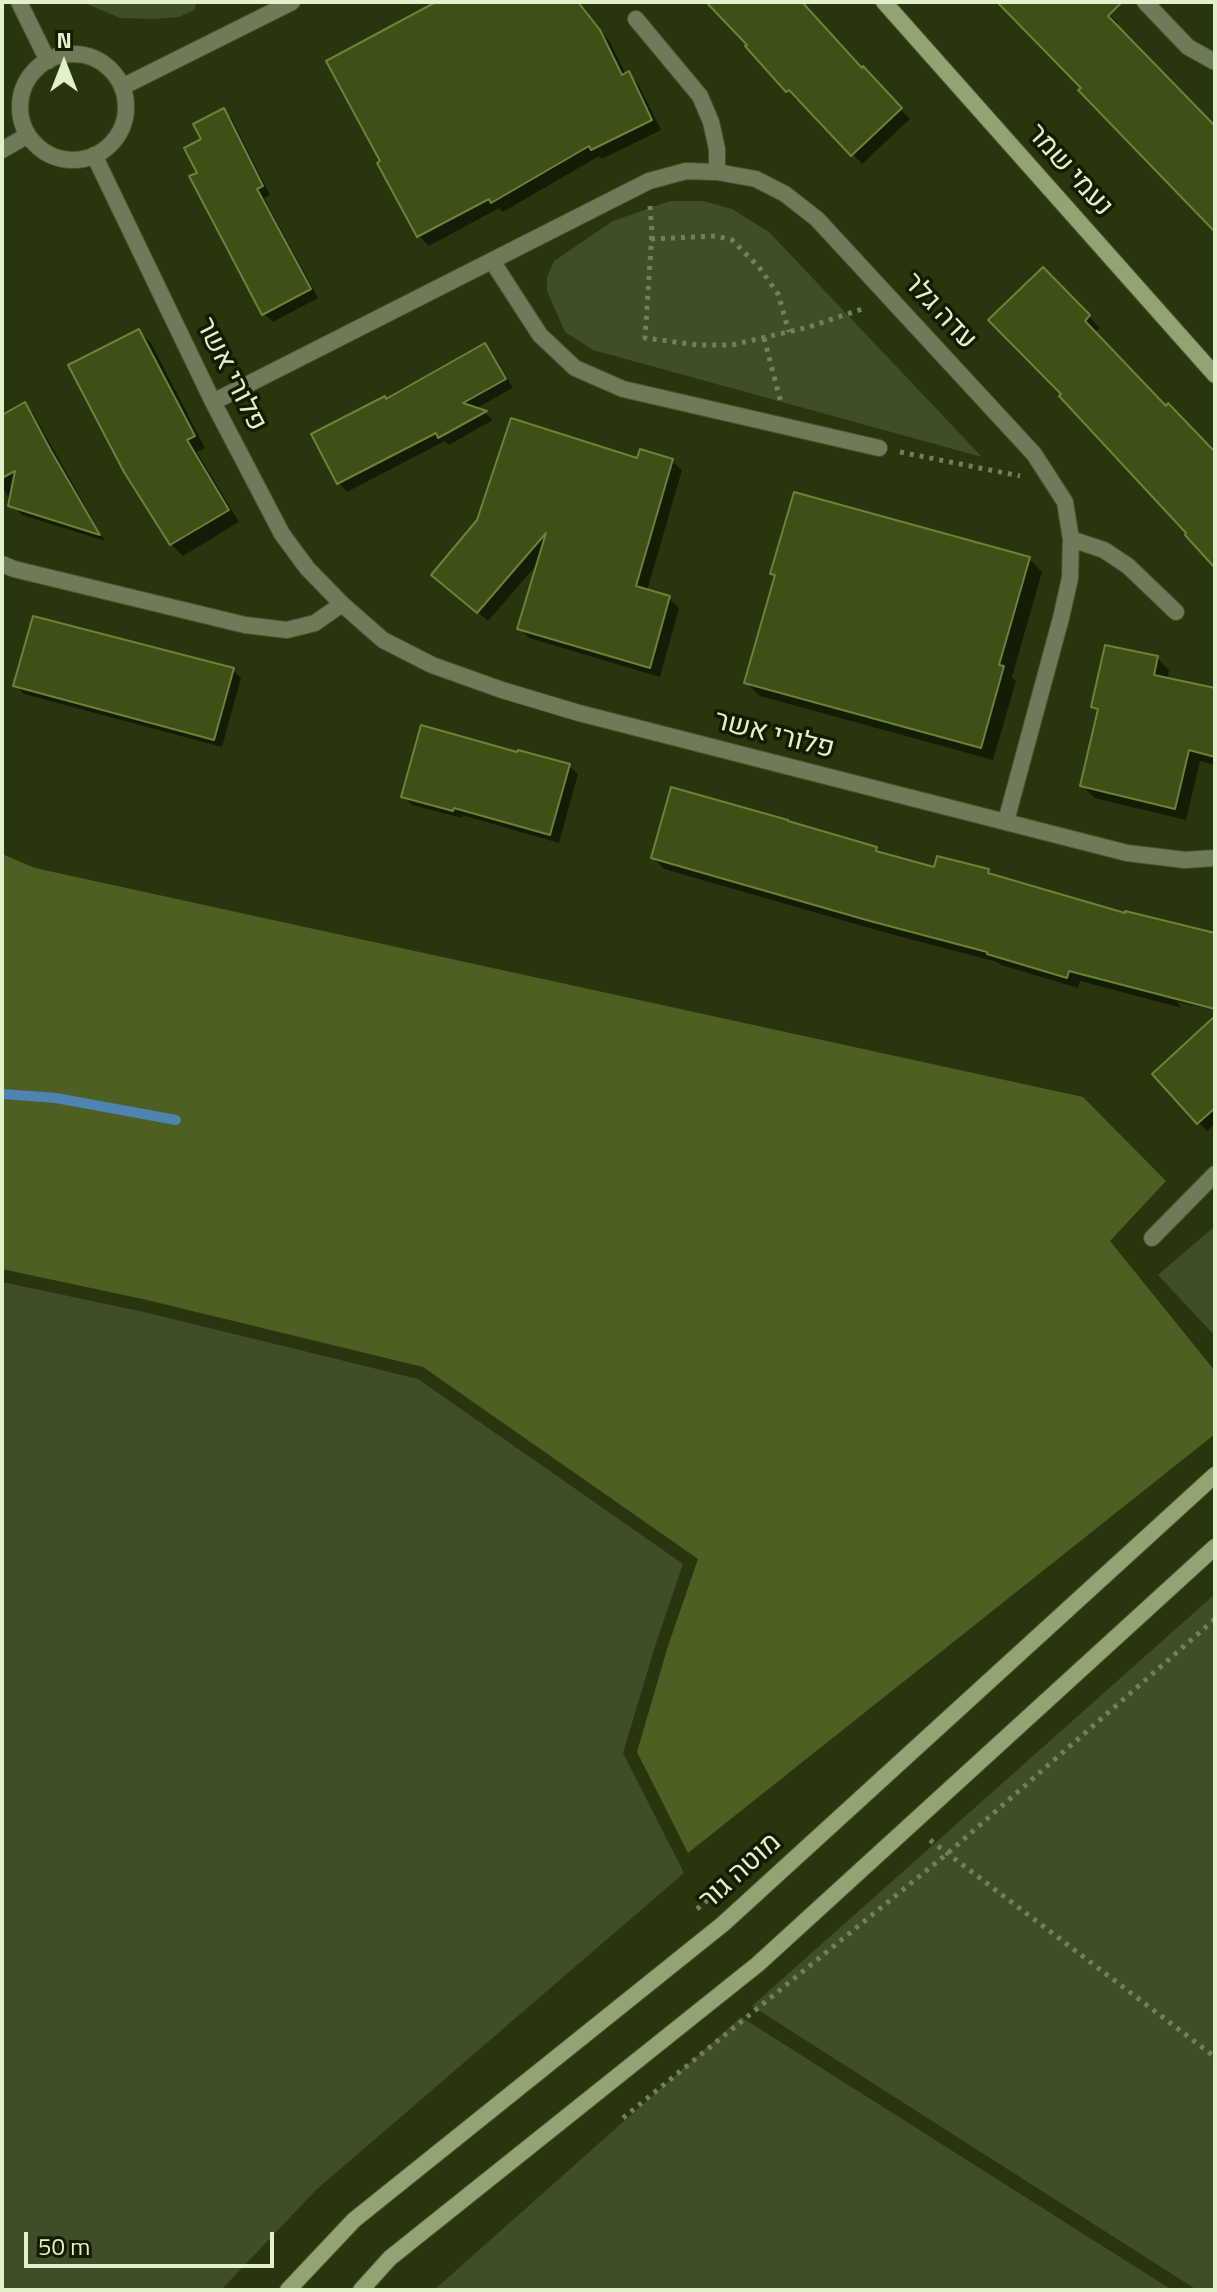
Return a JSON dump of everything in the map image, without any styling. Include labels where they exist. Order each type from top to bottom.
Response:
[{"type":"street","points":[[19,2],[48,61]]},
{"type":"street","points":[[122,87],[292,2]]},
{"type":"street","name":"נעמי שמר","points":[[884,2],[1215,375]]},
{"type":"street","points":[[1145,2],[1188,47],[1215,62]]},
{"type":"street","points":[[636,19],[700,96],[711,122],[717,149],[717,172]]},
{"type":"street","points":[[65,55],[81,55],[97,60],[112,71],[122,87],[126,110],[123,126],[114,142],[94,155],[69,160],[51,155],[28,135],[20,113],[20,102],[25,84],[36,69],[48,61],[65,55]]},
{"type":"street","points":[[2,150],[28,135]]},
{"type":"street","name":"פלורי אשר","points":[[94,155],[213,402],[282,534],[307,568],[383,640],[432,665],[579,713],[1127,853],[1185,860],[1215,858]]},
{"type":"street","name":"עדה גלר","points":[[213,402],[649,181],[686,171],[717,172],[756,179],[785,194],[817,219],[1034,454],[1065,502],[1071,539],[1070,578],[1006,821]]},
{"type":"street","points":[[492,261],[540,335],[575,368],[623,389],[879,448]]},
{"type":"street","points":[[1071,539],[1104,550],[1128,566],[1176,612]]},
{"type":"street","points":[[2,564],[259,627],[287,630],[315,623],[342,604]]},
{"type":"street","points":[[1152,1238],[1215,1174]]},
{"type":"street","name":"מוטה גור","points":[[288,2290],[354,2220],[723,1924],[1215,1475]]},
{"type":"street","points":[[361,2290],[390,2258],[758,1964],[1215,1547]]},
{"type":"path","points":[[649,181],[651,239],[645,338],[698,345],[732,345],[789,332],[892,299]]},
{"type":"path","points":[[651,239],[716,236],[732,240],[759,267],[778,294],[789,332]]},
{"type":"path","points":[[764,338],[786,427]]},
{"type":"path","points":[[879,448],[1052,482]]},
{"type":"path","points":[[623,2118],[948,1853],[1215,1619]]},
{"type":"path","points":[[910,1825],[1215,2057]]},
{"type":"green space","points":[[82,2],[197,2],[194,10],[179,17],[155,19],[120,18]]},
{"type":"green space","points":[[670,201],[703,201],[732,209],[769,232],[982,457],[593,350],[565,332],[547,291],[547,277],[554,261],[613,221]]},
{"type":"green space","points":[[2,854],[35,868],[1083,1097],[1166,1181],[1110,1241],[1215,1371],[1215,1434],[688,1853],[637,1752],[698,1559],[423,1367],[147,1300],[2,1269]]},
{"type":"green space","points":[[1215,1226],[1215,1336],[1158,1275]]},
{"type":"green space","points":[[2,1282],[144,1312],[418,1379],[683,1564],[623,1753],[684,1873],[316,2190],[221,2290],[2,2290]]},
{"type":"green space","points":[[1215,1594],[1215,2290],[1197,2290],[752,2006]]},
{"type":"green space","points":[[741,2017],[1172,2290],[434,2290]]},
{"type":"building","points":[[436,2],[578,2],[600,30],[622,75],[629,71],[652,120],[591,150],[589,146],[491,203],[489,199],[417,237],[326,61]]},
{"type":"building","points":[[706,2],[802,2],[902,108],[851,156],[789,90],[786,92]]},
{"type":"building","points":[[997,2],[1122,2],[1108,16],[1215,126],[1215,232],[1078,90],[1081,88]]},
{"type":"building","points":[[224,108],[263,186],[257,189],[311,289],[262,315],[189,176],[197,173],[184,148],[201,139],[193,124]]},
{"type":"building","points":[[1043,267],[1090,315],[1085,321],[1215,452],[1215,568],[1059,396],[1061,394],[988,320]]},
{"type":"building","points":[[139,329],[195,436],[187,440],[229,510],[170,545],[124,472],[68,365]]},
{"type":"building","points":[[485,343],[506,379],[463,403],[487,411],[438,438],[436,433],[337,484],[311,434],[385,396],[386,399]]},
{"type":"building","points":[[25,402],[100,535],[8,506],[15,471],[2,478],[2,415]]},
{"type":"building","points":[[511,418],[637,458],[640,449],[673,459],[636,586],[670,596],[650,668],[517,629],[546,533],[477,613],[431,575],[477,520]]},
{"type":"building","points":[[794,492],[1030,557],[999,665],[1004,666],[981,748],[744,683],[775,575],[770,574]]},
{"type":"building","points":[[33,616],[234,668],[214,740],[13,686]]},
{"type":"building","points":[[1105,645],[1158,656],[1154,675],[1215,688],[1215,757],[1189,750],[1175,809],[1080,786],[1098,709],[1091,707]]},
{"type":"building","points":[[421,725],[570,764],[550,835],[454,808],[453,811],[401,797]]},
{"type":"building","points":[[671,787],[877,847],[876,851],[934,867],[937,856],[989,869],[988,873],[1125,913],[1215,933],[1215,1009],[1069,971],[1067,978],[987,952],[651,858]]},
{"type":"building","points":[[1215,1016],[1215,1108],[1197,1124],[1152,1074]]},
{"type":"waterway","points":[[2,1094],[56,1098],[176,1120]]}]
